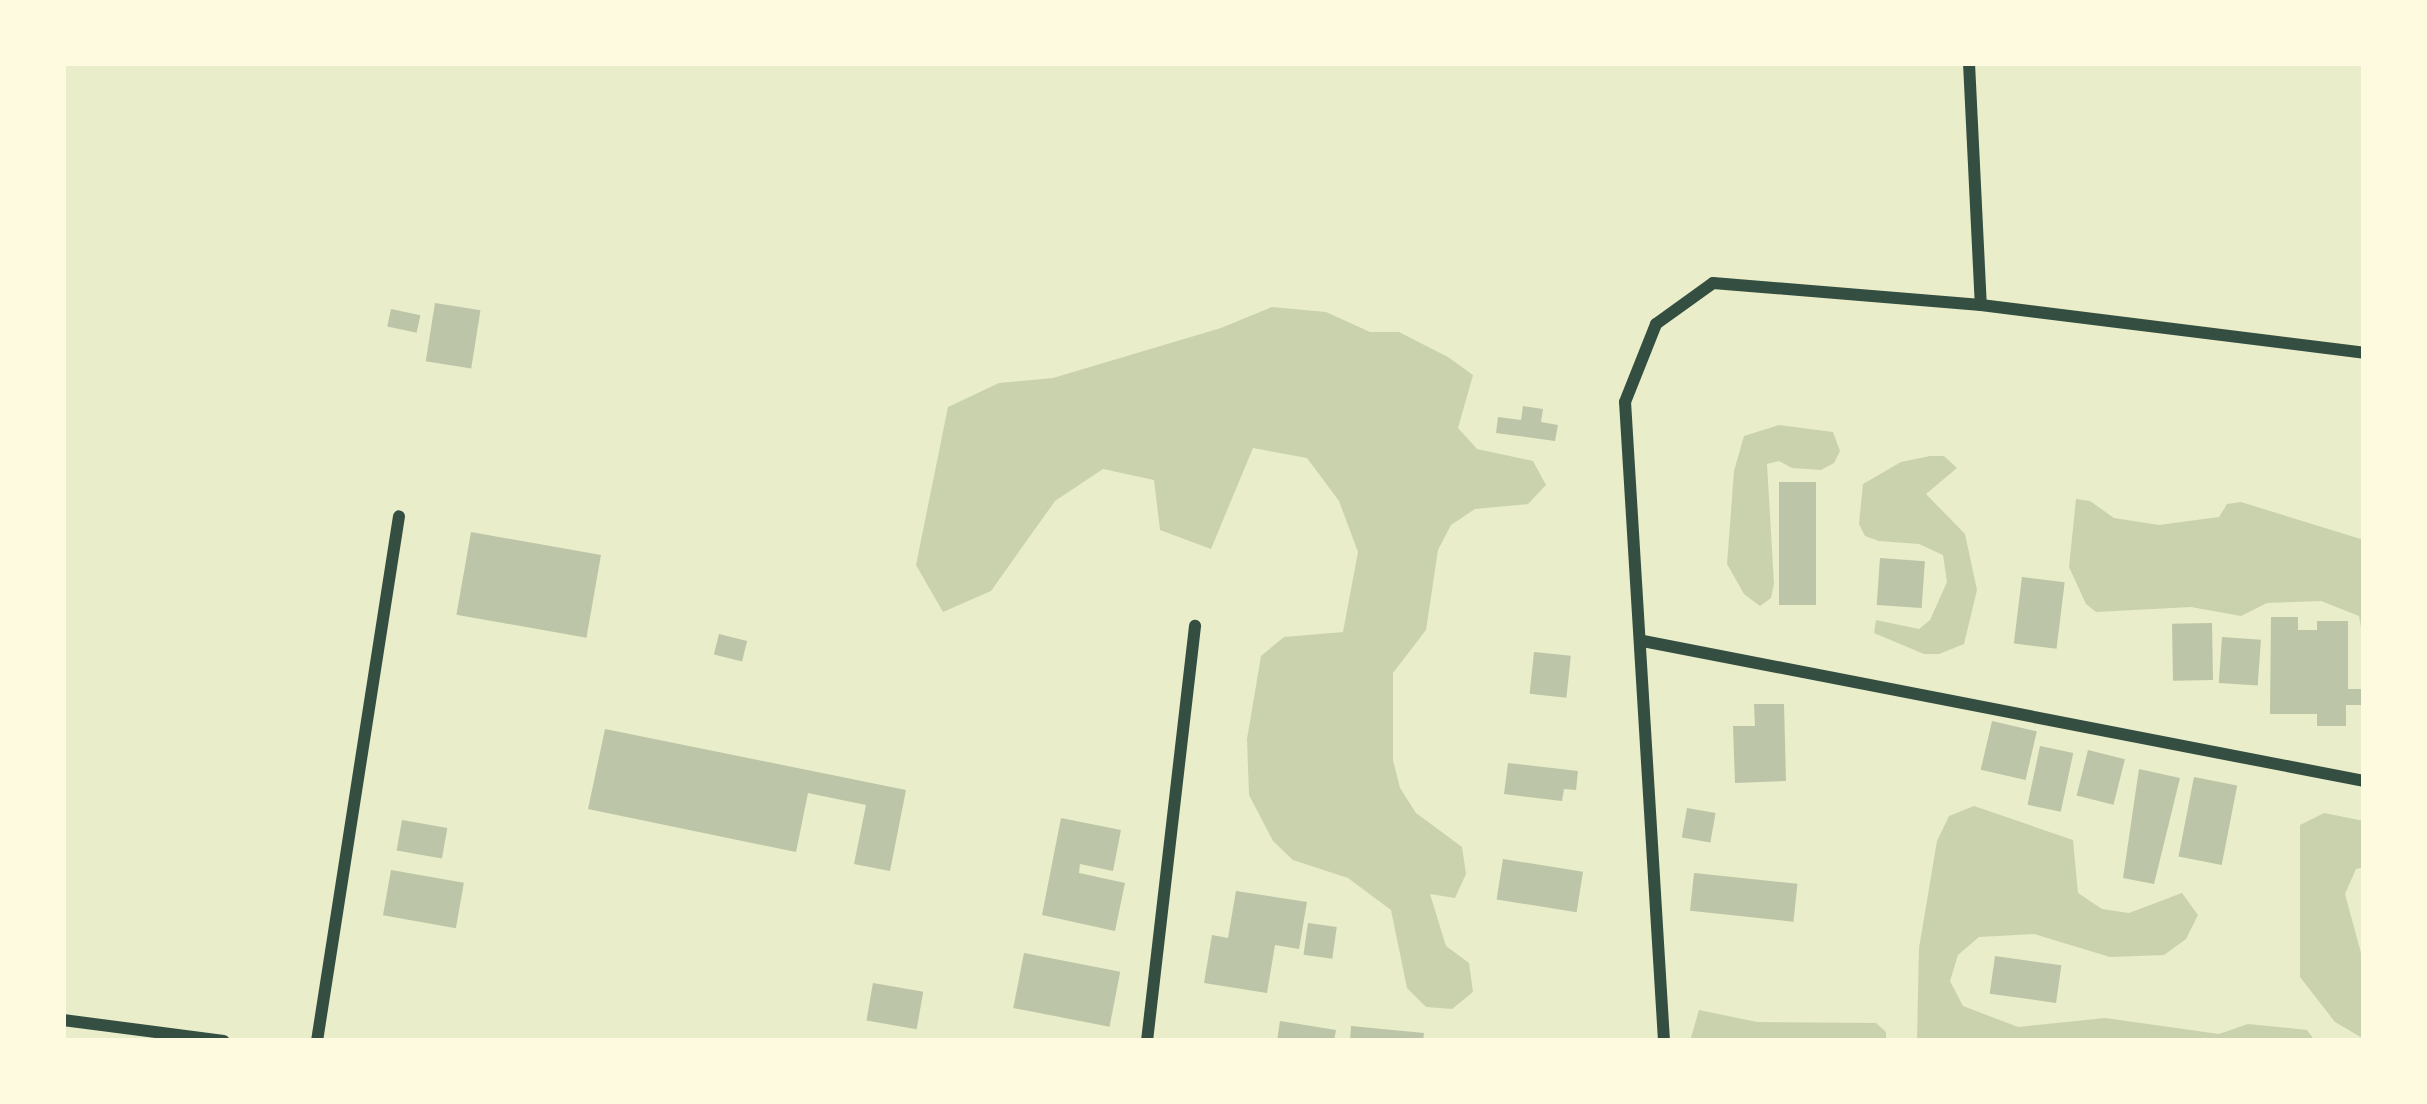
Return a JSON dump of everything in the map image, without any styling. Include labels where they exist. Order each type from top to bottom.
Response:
[{"type":"street","points":[[1970,63],[1981,305]]},
{"type":"street","points":[[1664,1041],[1625,402],[1656,324],[1713,283],[1981,305],[2364,353]]},
{"type":"street","points":[[316,1041],[398,516]]},
{"type":"street","points":[[1147,1041],[1195,626]]},
{"type":"street","points":[[1643,641],[2364,781]]},
{"type":"street","points":[[63,1020],[224,1041]]},
{"type":"green space","points":[[1272,307],[1326,312],[1370,332],[1399,332],[1448,357],[1473,375],[1458,428],[1477,449],[1533,461],[1546,485],[1528,504],[1475,509],[1451,525],[1438,550],[1426,630],[1393,673],[1393,760],[1400,788],[1416,813],[1462,847],[1466,874],[1455,898],[1430,894],[1446,946],[1469,963],[1473,992],[1452,1009],[1426,1007],[1407,988],[1391,910],[1348,878],[1293,860],[1273,841],[1249,795],[1247,739],[1261,656],[1284,637],[1343,632],[1358,552],[1339,501],[1307,458],[1253,448],[1211,549],[1160,530],[1154,480],[1103,469],[1055,501],[991,591],[943,612],[916,565],[948,407],[999,383],[1053,378],[1221,328]]},
{"type":"green space","points":[[1779,425],[1833,432],[1840,451],[1834,463],[1821,470],[1792,468],[1779,461],[1767,464],[1774,584],[1771,598],[1760,606],[1744,594],[1727,564],[1734,471],[1744,436]]},
{"type":"green space","points":[[1944,456],[1957,468],[1926,494],[1965,534],[1977,590],[1964,644],[1939,654],[1924,654],[1874,633],[1876,620],[1919,629],[1930,620],[1947,582],[1943,555],[1919,544],[1865,536],[1859,524],[1863,484],[1901,462]]},
{"type":"green space","points":[[2076,499],[2090,501],[2114,518],[2159,525],[2219,517],[2227,504],[2241,502],[2364,540],[2364,644],[2359,616],[2321,601],[2267,603],[2241,616],[2191,607],[2096,612],[2086,604],[2069,567]]},
{"type":"green space","points":[[1974,806],[2073,840],[2078,893],[2102,909],[2129,913],[2182,893],[2198,915],[2186,939],[2164,955],[2110,957],[2034,934],[1979,937],[1958,955],[1950,981],[1963,1006],[2018,1027],[2105,1018],[2219,1034],[2248,1024],[2307,1030],[2315,1041],[1917,1041],[1919,948],[1937,841],[1949,816]]},
{"type":"green space","points":[[2324,813],[2364,821],[2364,867],[2356,869],[2345,894],[2364,964],[2364,1039],[2335,1022],[2300,977],[2300,825]]},
{"type":"green space","points":[[1699,1010],[1757,1022],[1876,1023],[1886,1032],[1886,1041],[1690,1041]]},
{"type":"building","points":[[435,303],[480,310],[471,368],[426,361]]},
{"type":"building","points":[[391,309],[420,315],[417,333],[387,327]]},
{"type":"building","points":[[1523,406],[1543,409],[1541,422],[1558,425],[1555,441],[1496,433],[1498,417],[1521,420]]},
{"type":"building","points":[[1779,482],[1816,482],[1816,605],[1779,605]]},
{"type":"building","points":[[471,532],[601,555],[586,638],[456,615]]},
{"type":"building","points":[[1880,558],[1925,561],[1922,608],[1877,605]]},
{"type":"building","points":[[2022,577],[2065,582],[2057,649],[2014,644]]},
{"type":"building","points":[[2271,617],[2298,617],[2298,630],[2317,630],[2317,621],[2348,621],[2348,689],[2362,689],[2362,705],[2346,705],[2346,726],[2317,726],[2317,714],[2270,714]]},
{"type":"building","points":[[2212,623],[2213,680],[2173,681],[2172,624]]},
{"type":"building","points":[[719,634],[747,641],[742,661],[714,654]]},
{"type":"building","points":[[2222,637],[2261,640],[2258,686],[2219,683]]},
{"type":"building","points":[[1534,652],[1571,656],[1566,698],[1530,694]]},
{"type":"building","points":[[1754,704],[1784,704],[1786,781],[1735,783],[1733,726],[1755,726]]},
{"type":"building","points":[[1992,721],[2037,731],[2026,780],[1981,770]]},
{"type":"building","points":[[605,729],[906,790],[890,871],[854,864],[866,805],[808,793],[796,852],[588,809]]},
{"type":"building","points":[[2040,746],[2073,753],[2061,812],[2028,805]]},
{"type":"building","points":[[2088,750],[2125,759],[2114,805],[2077,796]]},
{"type":"building","points":[[1508,763],[1578,771],[1576,790],[1564,789],[1562,801],[1504,794]]},
{"type":"building","points":[[2139,769],[2180,778],[2154,884],[2123,878]]},
{"type":"building","points":[[2194,777],[2237,785],[2222,865],[2179,857]]},
{"type":"building","points":[[1687,808],[1716,813],[1710,843],[1682,838]]},
{"type":"building","points":[[1061,818],[1121,830],[1113,871],[1080,864],[1079,873],[1125,883],[1115,931],[1042,915]]},
{"type":"building","points":[[402,820],[447,828],[442,859],[397,851]]},
{"type":"building","points":[[1503,859],[1583,872],[1577,912],[1497,899]]},
{"type":"building","points":[[391,870],[464,883],[456,928],[383,915]]},
{"type":"building","points":[[1694,873],[1797,884],[1793,922],[1690,911]]},
{"type":"building","points":[[1236,891],[1307,902],[1299,949],[1275,945],[1267,993],[1204,983],[1212,935],[1228,938]]},
{"type":"building","points":[[1308,923],[1337,927],[1332,959],[1304,955]]},
{"type":"building","points":[[1024,953],[1120,972],[1110,1027],[1013,1008]]},
{"type":"building","points":[[1995,956],[2061,965],[2056,1003],[1990,994]]},
{"type":"building","points":[[873,983],[923,992],[917,1029],[866,1020]]},
{"type":"building","points":[[1280,1021],[1336,1030],[1334,1041],[1277,1041]]},
{"type":"building","points":[[1351,1026],[1424,1033],[1423,1041],[1350,1041]]}]
